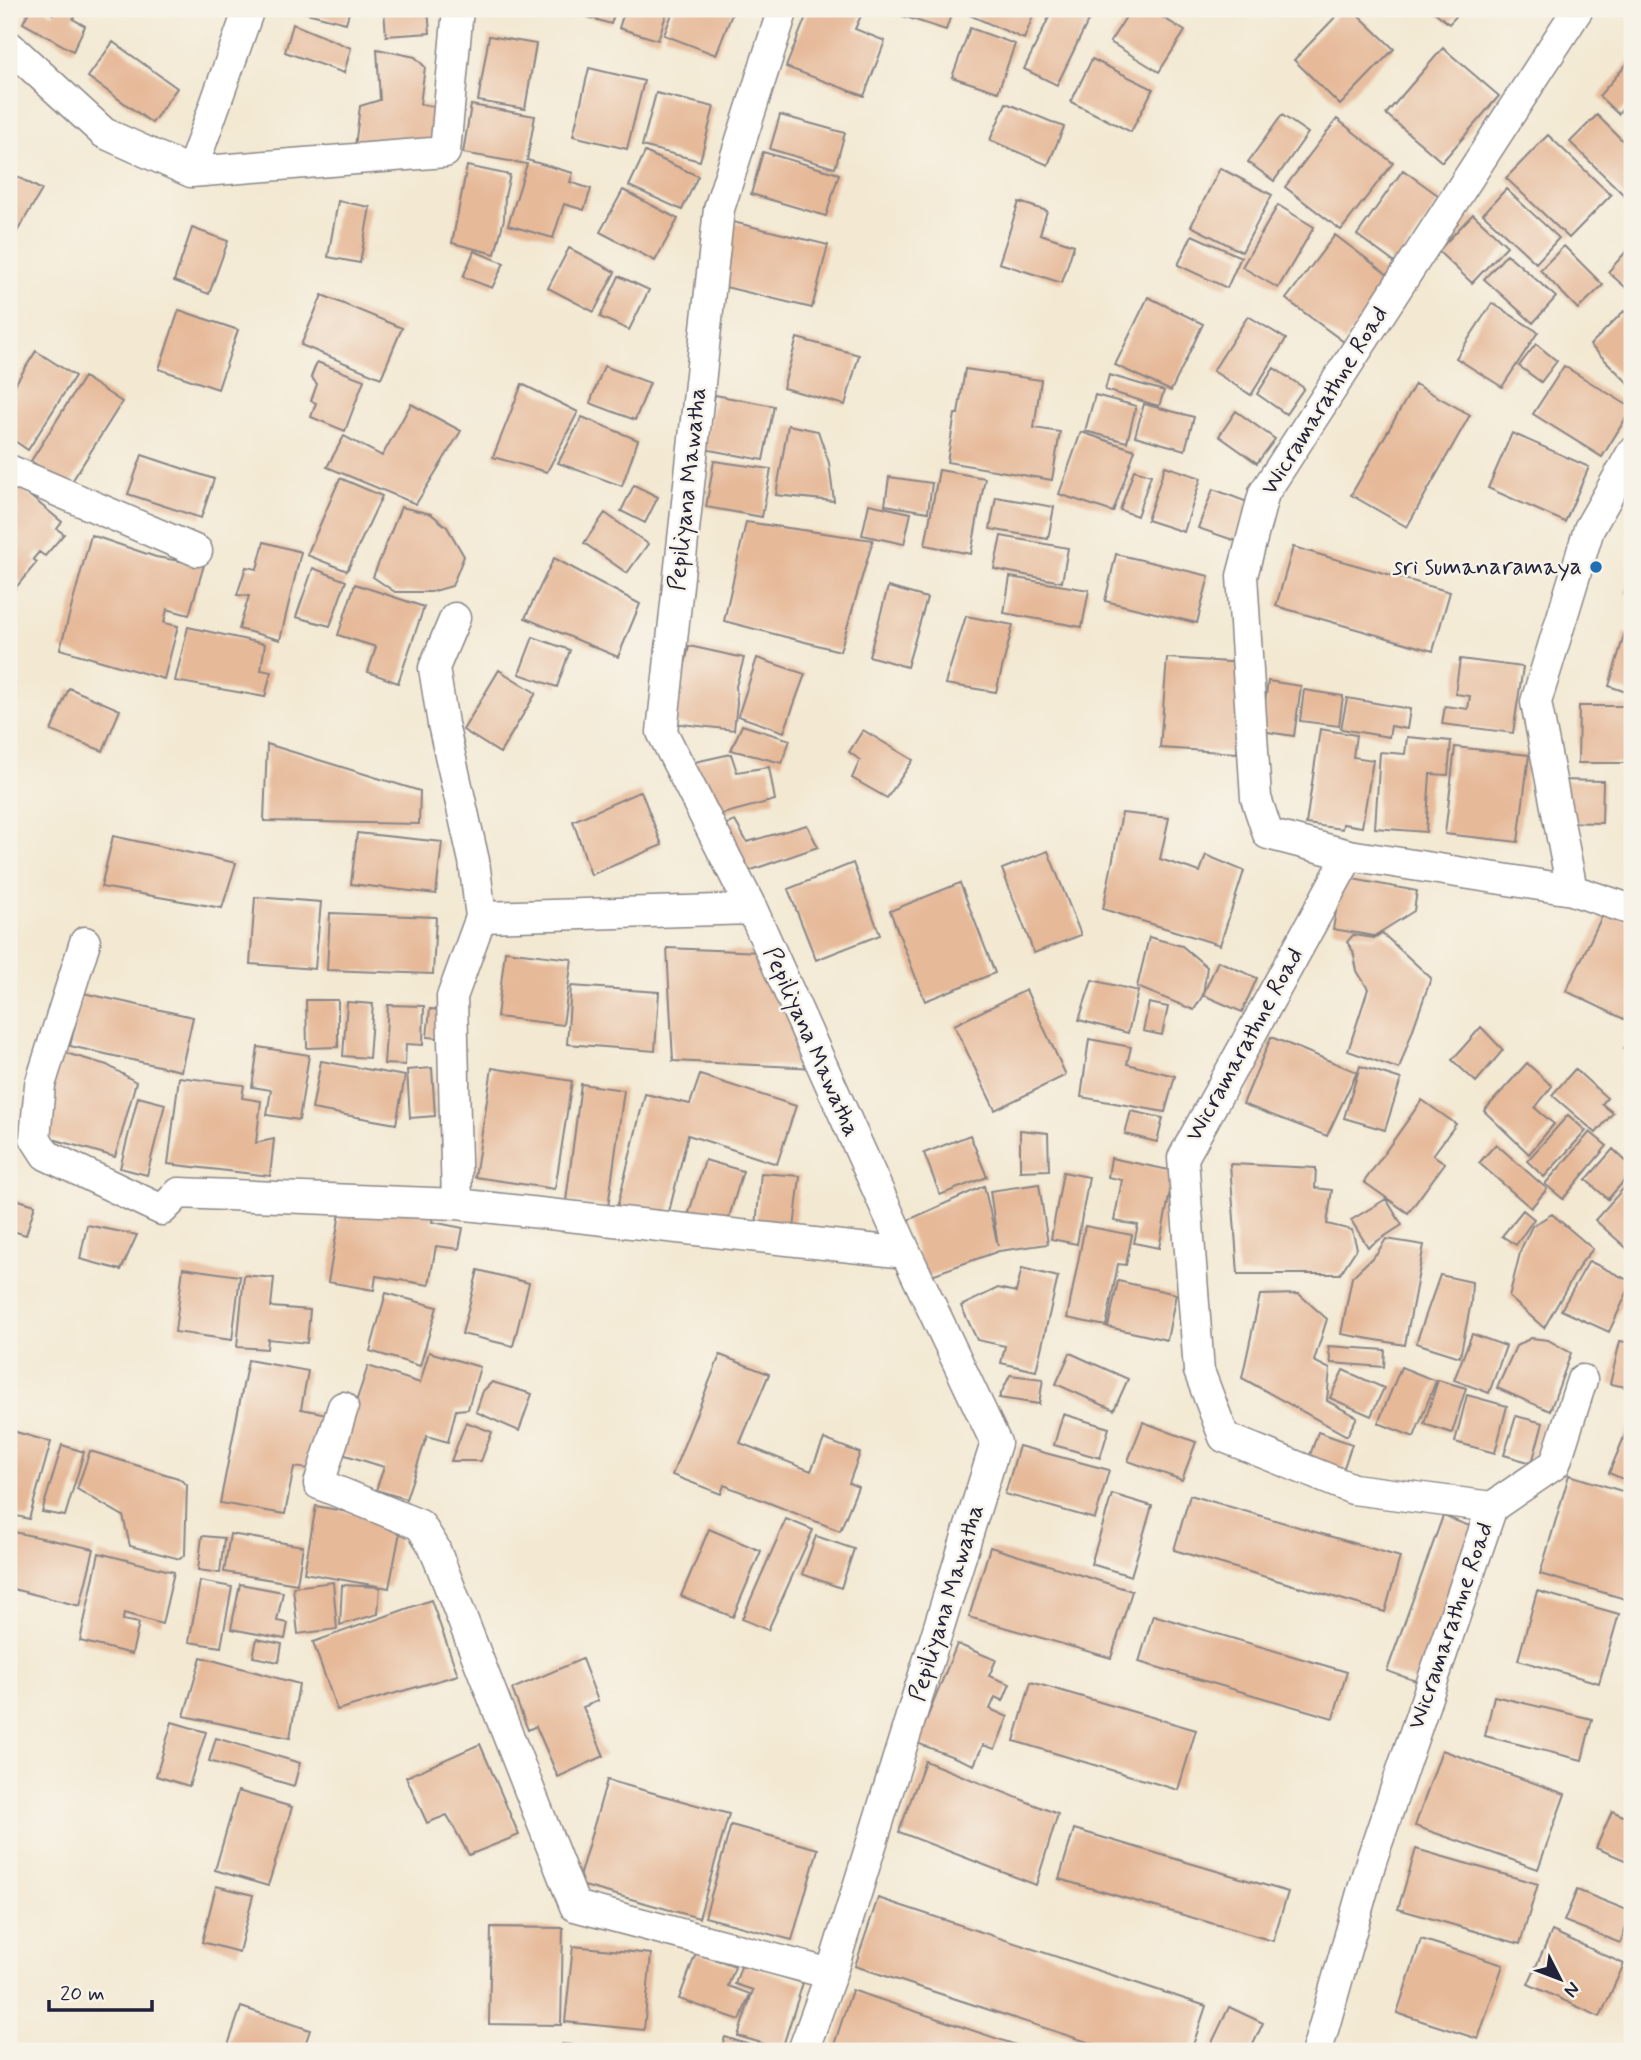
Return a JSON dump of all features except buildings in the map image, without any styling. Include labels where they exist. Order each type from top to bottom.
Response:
[{"type":"street","points":[[191,172],[249,9]]},
{"type":"street","points":[[9,46],[104,133],[191,172],[310,164],[445,152],[457,9]]},
{"type":"street","name":"Pepiliyana Mawatha","points":[[783,9],[719,209],[662,732],[752,909],[906,1253],[996,1443],[831,1974],[803,2051]]},
{"type":"street","name":"Wicramarathne Road","points":[[1317,2051],[1371,1861],[1492,1507],[1353,1489],[1224,1437],[1199,1371],[1183,1158],[1349,855],[1268,834],[1256,798],[1242,576],[1264,493],[1578,9]]},
{"type":"street","points":[[1572,890],[1536,702],[1589,528],[1632,453]]},
{"type":"street","points":[[9,470],[197,551]]},
{"type":"street","points":[[455,618],[434,668],[443,724],[474,861],[481,917],[452,997],[457,1204]]},
{"type":"street","points":[[1349,855],[1572,890],[1632,910]]},
{"type":"street","points":[[481,917],[752,909]]},
{"type":"street","points":[[85,942],[40,1085],[36,1138],[47,1155],[162,1210],[179,1193],[457,1204],[906,1253]]},
{"type":"street","points":[[1492,1507],[1555,1464],[1582,1380]]},
{"type":"street","points":[[343,1407],[319,1485],[420,1525],[434,1547],[575,1906],[831,1974]]},
{"type":"place","name":"sri sumanaramaya","points":[[1596,567]]}]
